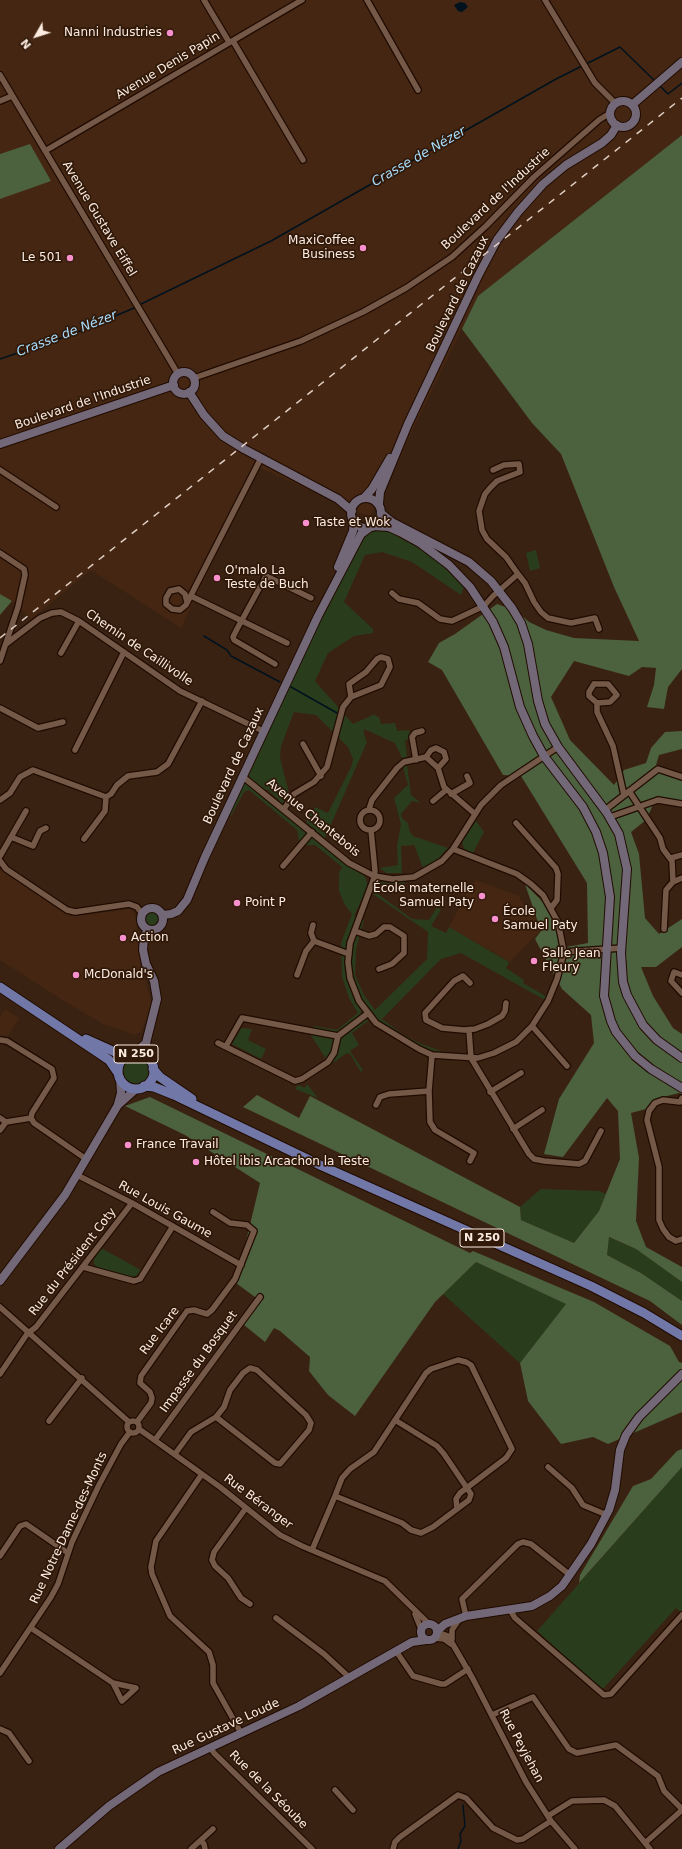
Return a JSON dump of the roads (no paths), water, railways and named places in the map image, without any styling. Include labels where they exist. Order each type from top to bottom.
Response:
[{"type":"main road","points":[[632,105],[682,62]]},
{"type":"main road","points":[[622,100],[632,105],[636,113],[633,121],[626,126],[617,126],[612,120],[610,113],[615,103],[622,100]]},
{"type":"main road","name":"Boulevard de Cazaux","points":[[378,504],[380,492],[408,424],[478,276],[507,226],[543,184],[571,162],[602,143],[611,135],[617,126]]},
{"type":"main road","points":[[186,372],[194,378],[193,389],[189,392],[182,393],[178,391],[174,385],[174,380],[178,374],[186,372]]},
{"type":"main road","name":"Boulevard de l'Industrie","points":[[0,444],[174,385]]},
{"type":"main road","points":[[189,392],[204,416],[220,433],[261,458],[338,499],[352,511],[354,521],[360,526],[389,527],[420,542],[461,576],[484,606],[504,647],[526,723],[544,756],[583,807],[596,832],[603,853],[610,897],[604,996],[616,1032],[635,1056],[651,1069],[682,1088]]},
{"type":"main road","name":"Boulevard de Cazaux","points":[[360,500],[372,489],[408,424]]},
{"type":"main road","points":[[338,499],[373,499],[378,504],[381,513],[392,522],[469,562],[500,590],[521,623],[528,644],[541,712],[558,747],[607,813],[619,834],[627,869],[622,948],[623,982],[634,1012],[643,1025],[657,1040],[682,1058]]},
{"type":"main road","points":[[352,511],[360,500]]},
{"type":"main road","points":[[371,527],[379,521],[381,513]]},
{"type":"main road","name":"Boulevard de Cazaux","points":[[318,616],[353,531],[354,521]]},
{"type":"main road","name":"Boulevard de Cazaux","points":[[163,914],[171,914],[178,911],[186,903],[242,776],[318,616],[361,534],[371,527]]},
{"type":"main road","points":[[152,908],[163,914],[164,921],[161,927],[156,930],[148,930],[142,923],[142,914],[146,910],[152,908]]},
{"type":"main road","points":[[148,930],[144,937],[143,950],[146,964],[154,981],[157,999],[146,1043],[150,1060]]},
{"type":"main road","name":"N 250","points":[[0,987],[109,1060],[126,1086],[140,1088],[154,1087],[211,1112],[322,1166],[591,1286],[644,1313],[682,1336]]},
{"type":"main road","name":"N 250","points":[[74,1036],[115,1052],[143,1055],[150,1060],[153,1069],[152,1079],[140,1088]]},
{"type":"main road","points":[[133,1054],[146,1043]]},
{"type":"main road","name":"N 250","points":[[119,1076],[118,1068],[123,1059],[133,1054]]},
{"type":"main road","name":"N 250","points":[[153,1069],[169,1083],[211,1112]]},
{"type":"main road","points":[[1,1276],[65,1195],[77,1175],[118,1105],[121,1093],[119,1076]]},
{"type":"main road","points":[[118,1105],[140,1088]]},
{"type":"main road","points":[[429,1624],[445,1624],[463,1617],[529,1607],[545,1599],[559,1589],[591,1544],[607,1515],[615,1490],[620,1450],[626,1435],[639,1417],[682,1374]]},
{"type":"main road","points":[[429,1624],[435,1626],[434,1635]]},
{"type":"main road","name":"Rue Gustave Loude","points":[[412,1642],[424,1625],[429,1624]]},
{"type":"main road","points":[[421,1630],[422,1637],[434,1635],[445,1624]]},
{"type":"main road","name":"Rue Gustave Loude","points":[[60,1849],[92,1820],[138,1785],[158,1772],[299,1706],[412,1642],[434,1635]]},
{"type":"street","points":[[204,0],[231,41],[302,160]]},
{"type":"street","name":"Avenue Denis Papin","points":[[45,151],[302,0]]},
{"type":"street","points":[[367,0],[418,90]]},
{"type":"street","points":[[545,0],[598,88],[615,103]]},
{"type":"street","name":"Avenue Gustave Eiffel","points":[[0,75],[178,374]]},
{"type":"street","points":[[0,101],[12,96]]},
{"type":"street","name":"Boulevard de l'Industrie","points":[[194,378],[301,342],[363,312],[406,288],[452,257],[496,217],[534,177],[599,120],[610,113]]},
{"type":"street","points":[[199,580],[189,589],[176,589],[168,593],[166,604],[172,610],[182,609],[191,596],[261,458]]},
{"type":"street","points":[[493,470],[504,465],[519,464],[520,472],[497,481],[485,494],[479,511],[482,530],[487,539],[506,557],[525,582],[534,602],[541,612],[548,618],[571,623],[595,618],[599,629]]},
{"type":"street","points":[[0,470],[56,507]]},
{"type":"street","points":[[0,553],[24,569],[25,575],[18,607],[0,661]]},
{"type":"street","points":[[392,593],[399,599],[418,603],[435,616],[452,621],[484,606],[518,574]]},
{"type":"street","points":[[275,664],[234,640],[233,637],[266,576],[311,598]]},
{"type":"street","points":[[182,590],[187,602]]},
{"type":"street","points":[[191,596],[287,643]]},
{"type":"street","name":"Chemin de Caillivolle","points":[[6,644],[40,618],[52,613],[61,612],[79,620],[180,691],[263,731]]},
{"type":"street","points":[[61,653],[79,620]]},
{"type":"street","points":[[75,750],[124,652]]},
{"type":"street","points":[[284,809],[294,794],[321,776],[328,765],[343,707],[351,697],[381,685],[390,667],[388,659],[381,657],[377,659],[366,672],[351,682],[348,688],[351,697]]},
{"type":"street","points":[[597,703],[610,702],[617,695],[608,684],[594,684],[589,692],[589,696],[597,703],[597,712],[613,746],[626,793],[639,806],[660,838],[663,849],[671,858],[673,882]]},
{"type":"street","points":[[84,839],[104,811],[106,797],[128,776],[157,772],[168,764],[202,701]]},
{"type":"street","points":[[0,708],[38,728],[63,722]]},
{"type":"street","points":[[416,760],[412,737],[415,733],[422,731]]},
{"type":"street","points":[[303,744],[321,776]]},
{"type":"street","name":"Avenue Chantebois","points":[[242,776],[349,863],[374,876],[393,879],[414,877],[442,861],[452,849],[481,805],[501,785],[558,747]]},
{"type":"street","points":[[369,809],[372,800],[397,768],[404,762],[426,757],[431,750],[436,748],[444,752],[446,758],[438,768]]},
{"type":"street","points":[[426,757],[438,768],[440,778],[448,792],[475,814]]},
{"type":"street","points":[[607,813],[626,793],[658,769],[682,777]]},
{"type":"street","points":[[0,800],[10,793],[20,777],[33,770],[106,797]]},
{"type":"street","points":[[432,802],[448,792],[470,783],[467,776]]},
{"type":"street","points":[[607,813],[658,800],[682,804]]},
{"type":"street","points":[[369,809],[376,811],[381,821],[378,827],[371,830],[363,827],[360,822],[363,812],[369,809]]},
{"type":"street","points":[[0,856],[26,811]]},
{"type":"street","points":[[516,823],[556,868],[558,874],[557,900],[551,908]]},
{"type":"street","points":[[11,837],[33,846],[40,831],[46,828]]},
{"type":"street","points":[[371,830],[375,871],[355,931],[348,962],[350,978],[359,1001],[367,1014],[376,1023],[403,1041],[432,1054],[471,1058],[494,1053],[516,1042],[532,1026],[548,1001],[557,979],[564,952],[558,922],[543,895],[517,874],[452,849]]},
{"type":"street","points":[[283,866],[312,832]]},
{"type":"street","points":[[671,858],[682,855]]},
{"type":"street","points":[[0,861],[6,869],[67,910],[75,912],[128,904],[137,907],[142,914]]},
{"type":"street","points":[[664,928],[666,890],[673,882],[682,878]]},
{"type":"street","points":[[313,925],[311,932],[314,941]]},
{"type":"street","points":[[355,931],[369,936],[376,934],[384,927],[390,927],[404,936],[404,953],[392,964],[379,969]]},
{"type":"street","points":[[314,941],[349,954]]},
{"type":"street","points":[[297,975],[306,951],[314,941]]},
{"type":"street","points":[[564,952],[622,948]]},
{"type":"street","points":[[682,975],[674,972],[671,982],[682,993]]},
{"type":"street","points":[[470,983],[463,976],[454,981],[434,1002],[424,1017],[428,1022],[442,1028],[469,1030],[482,1027],[499,1018],[505,1011],[506,1003]]},
{"type":"street","points":[[218,1043],[295,1081],[302,1080],[328,1062],[334,1053],[338,1036],[367,1014]]},
{"type":"street","points":[[226,1046],[242,1018],[338,1036]]},
{"type":"street","points":[[532,1026],[567,1066]]},
{"type":"street","points":[[469,1030],[471,1058],[513,1129],[529,1154],[534,1159],[580,1164],[585,1161],[601,1131]]},
{"type":"street","points":[[0,1040],[7,1041],[52,1069],[54,1078],[32,1113],[32,1118],[34,1123],[86,1159]]},
{"type":"street","points":[[432,1054],[429,1091],[430,1122],[435,1130],[474,1153],[470,1161]]},
{"type":"street","points":[[490,1092],[521,1074]]},
{"type":"street","points":[[376,1105],[380,1097],[389,1094],[429,1091]]},
{"type":"street","points":[[681,1102],[663,1100],[655,1103],[647,1120],[658,1167],[659,1220],[669,1237],[676,1241],[682,1239]]},
{"type":"street","points":[[513,1129],[542,1110]]},
{"type":"street","points":[[0,1118],[6,1122],[32,1118]]},
{"type":"street","points":[[0,1130],[6,1122]]},
{"type":"street","name":"Rue Louis Gaume","points":[[77,1175],[132,1203],[241,1265]]},
{"type":"street","name":"Rue du Président Coty","points":[[0,1374],[30,1333],[132,1203]]},
{"type":"street","name":"Rue Icare","points":[[137,1422],[151,1402],[152,1398],[150,1392],[140,1383],[141,1376],[185,1314],[194,1310],[204,1314],[210,1313],[231,1285],[241,1265],[254,1231],[247,1225],[230,1223],[213,1212]]},
{"type":"street","points":[[83,1267],[134,1281],[140,1279],[173,1226]]},
{"type":"street","name":"Impasse du Bosquet","points":[[155,1440],[260,1297]]},
{"type":"street","points":[[0,1307],[82,1378],[129,1422],[137,1422],[139,1428],[136,1432],[130,1432],[127,1427],[129,1422]]},
{"type":"street","points":[[312,1550],[345,1474],[374,1452],[428,1371],[458,1360],[471,1365],[512,1449],[506,1458],[467,1487],[458,1496],[457,1509]]},
{"type":"street","points":[[175,1454],[191,1432],[216,1417],[224,1407],[230,1390],[243,1373],[250,1368],[257,1370],[306,1415],[311,1422],[309,1430],[280,1464],[275,1463],[216,1417]]},
{"type":"street","points":[[49,1421],[82,1378]]},
{"type":"street","points":[[335,1496],[402,1523],[411,1530],[421,1533],[433,1527],[471,1498],[471,1494],[467,1487],[441,1450],[395,1420]]},
{"type":"street","name":"Rue Béranger","points":[[139,1428],[202,1474],[280,1535],[385,1581],[429,1624]]},
{"type":"street","name":"Rue Notre-Dame-des-Monts","points":[[0,1673],[54,1592],[68,1553],[99,1485],[121,1444],[130,1432]]},
{"type":"street","points":[[548,1467],[572,1488],[583,1505],[607,1515]]},
{"type":"street","points":[[202,1474],[156,1541],[151,1567],[152,1574],[170,1616],[209,1652],[213,1665],[213,1683],[241,1733]]},
{"type":"street","points":[[246,1508],[214,1552],[212,1560],[215,1566],[228,1578],[241,1598],[250,1604]]},
{"type":"street","points":[[0,1556],[20,1526],[26,1524],[68,1553]]},
{"type":"street","points":[[463,1617],[462,1599],[518,1544],[523,1542],[531,1544],[570,1575]]},
{"type":"street","name":"Rue Béranger","points":[[411,1606],[419,1620],[421,1630]]},
{"type":"street","points":[[510,1610],[515,1618],[604,1695],[611,1694],[682,1615]]},
{"type":"street","name":"Rue Peyjehan","points":[[455,1649],[451,1634],[463,1617]]},
{"type":"street","points":[[276,1618],[324,1654],[350,1678]]},
{"type":"street","points":[[31,1628],[113,1683]]},
{"type":"street","name":"Rue Peyjehan","points":[[434,1635],[446,1639],[455,1649],[468,1669],[526,1782],[550,1819],[575,1849]]},
{"type":"street","points":[[396,1651],[413,1676],[441,1684],[445,1684],[468,1669]]},
{"type":"street","points":[[492,1715],[533,1697],[569,1749],[577,1753],[616,1745],[658,1776],[664,1791],[682,1809],[645,1843]]},
{"type":"street","points":[[0,1728],[9,1733],[29,1761]]},
{"type":"street","name":"Rue de la Séoube","points":[[210,1747],[214,1753],[312,1849]]},
{"type":"street","points":[[336,1790],[353,1810]]},
{"type":"street","points":[[393,1849],[395,1842],[400,1837],[458,1795],[468,1800],[492,1828],[517,1840],[523,1839],[572,1801],[604,1800],[615,1806],[650,1849]]},
{"type":"street","points":[[191,1849],[194,1844],[201,1841],[213,1829]]},
{"type":"street","points":[[201,1841],[205,1849]]},
{"type":"water","points":[[460,2],[465,3],[468,7],[462,12],[458,11],[454,5]]},
{"type":"waterway","name":"Crasse de Nézer","points":[[141,304],[271,241],[556,79],[620,47],[655,81]]},
{"type":"waterway","name":"Crasse de Nézer","points":[[659,85],[668,94],[682,83]]},
{"type":"waterway","name":"Crasse de Nézer","points":[[0,359],[73,334],[134,308]]},
{"type":"waterway","points":[[204,636],[227,650],[231,656],[280,682]]},
{"type":"waterway","points":[[291,687],[337,713]]},
{"type":"waterway","points":[[458,1849],[461,1841],[460,1834],[465,1826],[463,1805]]},
{"type":"railway","points":[[0,638],[682,98]]},
{"type":"place","name":"Nanni Industries","points":[[170,33]]},
{"type":"place","name":"MaxiCoffee Business","points":[[363,248]]},
{"type":"place","name":"Le 501","points":[[70,258]]},
{"type":"place","name":"Taste et Wok","points":[[306,523]]},
{"type":"place","name":"O'malo La Teste de Buch","points":[[217,578]]},
{"type":"place","name":"École maternelle Samuel Paty","points":[[482,896]]},
{"type":"place","name":"Point P","points":[[237,903]]},
{"type":"place","name":"École Samuel Paty","points":[[495,919]]},
{"type":"place","name":"Action","points":[[123,938]]},
{"type":"place","name":"Salle Jean Fleury","points":[[534,961]]},
{"type":"place","name":"McDonald's","points":[[76,975]]},
{"type":"place","name":"France Travail","points":[[128,1145]]},
{"type":"place","name":"Hôtel ibis Arcachon la Teste","points":[[196,1162]]}]
